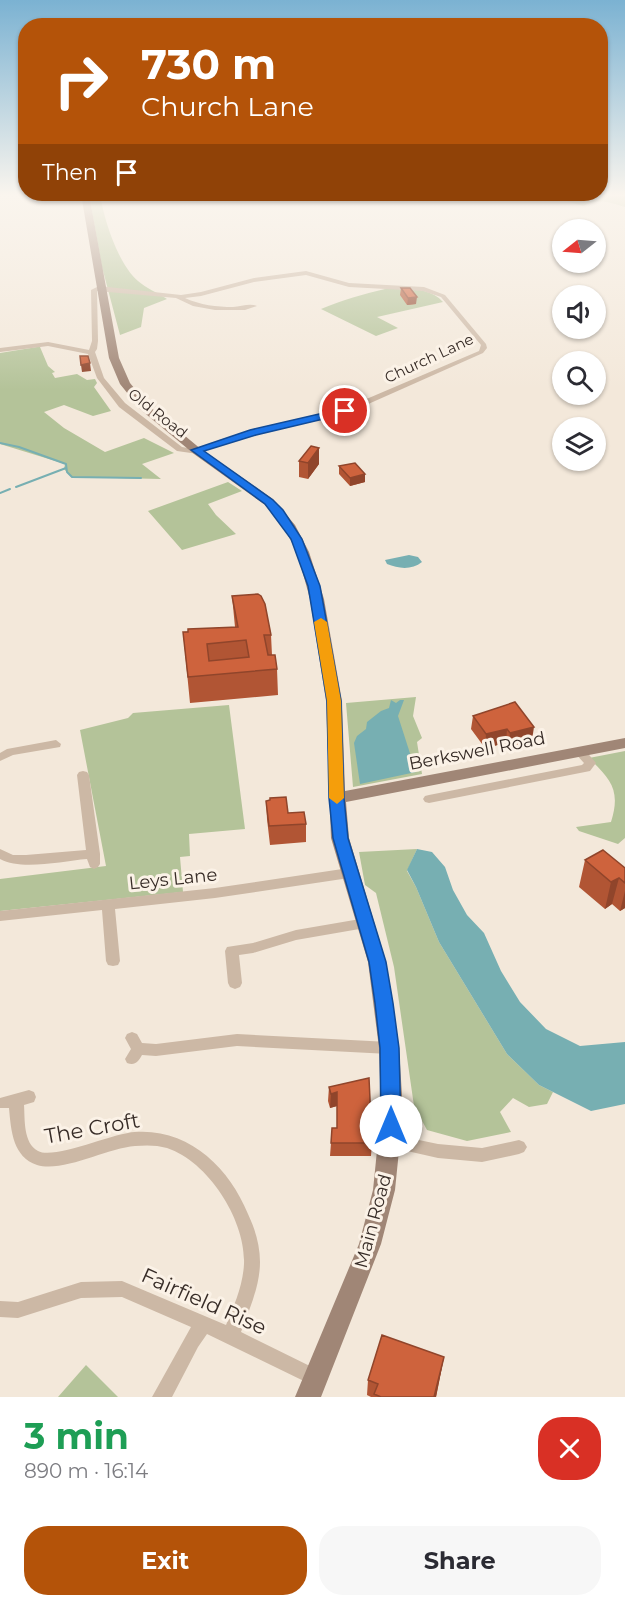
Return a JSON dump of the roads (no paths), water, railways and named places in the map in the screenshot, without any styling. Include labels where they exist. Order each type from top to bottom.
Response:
[{"type":"main road","name":"Main Road","points":[[96,259],[114,358],[125,384],[146,408],[197,451],[269,502],[289,525],[303,552],[317,599],[336,730],[340,838],[377,962],[389,1048],[390,1142],[384,1190],[370,1244],[312,1388]]},
{"type":"main road","name":"Berkswell Road","points":[[337,798],[625,743]]},
{"type":"street","name":"Church Lane","points":[[101,288],[178,297],[201,294],[254,280],[306,273],[349,285],[424,290],[442,296],[484,348],[481,352],[345,411],[254,432],[197,451]]},
{"type":"street","points":[[0,350],[48,344],[91,352],[95,341],[94,290],[101,288]]},
{"type":"street","points":[[178,297],[192,304],[218,309],[254,306]]},
{"type":"street","name":"Old Road","points":[[91,352],[102,378],[122,405],[180,449],[197,451]]},
{"type":"street","points":[[0,757],[11,752],[56,744]]},
{"type":"street","points":[[429,799],[586,768],[590,763],[579,752]]},
{"type":"street","points":[[1,851],[11,859],[94,859],[83,775]]},
{"type":"street","name":"Leys Lane","points":[[0,916],[214,893],[350,873]]},
{"type":"street","points":[[108,904],[113,961]]},
{"type":"street","points":[[235,983],[232,951],[253,948],[296,935],[366,923]]},
{"type":"street","points":[[134,1048],[156,1050],[237,1040],[389,1048]]},
{"type":"street","name":"The Croft","points":[[16,1100],[21,1142],[30,1154],[38,1159],[52,1160],[110,1143],[152,1138],[173,1143],[191,1152],[212,1170],[232,1195],[251,1241],[252,1264],[246,1295],[231,1336]]},
{"type":"street","points":[[390,1142],[438,1151],[482,1155],[519,1147]]},
{"type":"street","name":"Fairfield Rise","points":[[0,1309],[18,1310],[81,1290],[122,1289],[231,1336],[312,1388]]},
{"type":"street","points":[[161,1397],[204,1324]]},
{"type":"water","points":[[409,555],[418,557],[422,562],[401,568],[387,564],[385,560]]},
{"type":"water","points":[[391,700],[396,703],[404,700],[398,716],[416,772],[360,784],[354,743],[357,736],[366,729],[367,722],[389,708]]},
{"type":"water","points":[[417,849],[432,852],[445,867],[453,890],[467,915],[484,933],[501,971],[520,1002],[546,1029],[580,1046],[625,1042],[625,1104],[591,1111],[539,1085],[507,1054],[439,942],[407,870]]},
{"type":"waterway","points":[[0,443],[19,447],[66,464],[67,472],[72,477],[141,478]]},
{"type":"waterway","points":[[16,487],[66,468]]},
{"type":"waterway","points":[[0,493],[10,489]]}]
